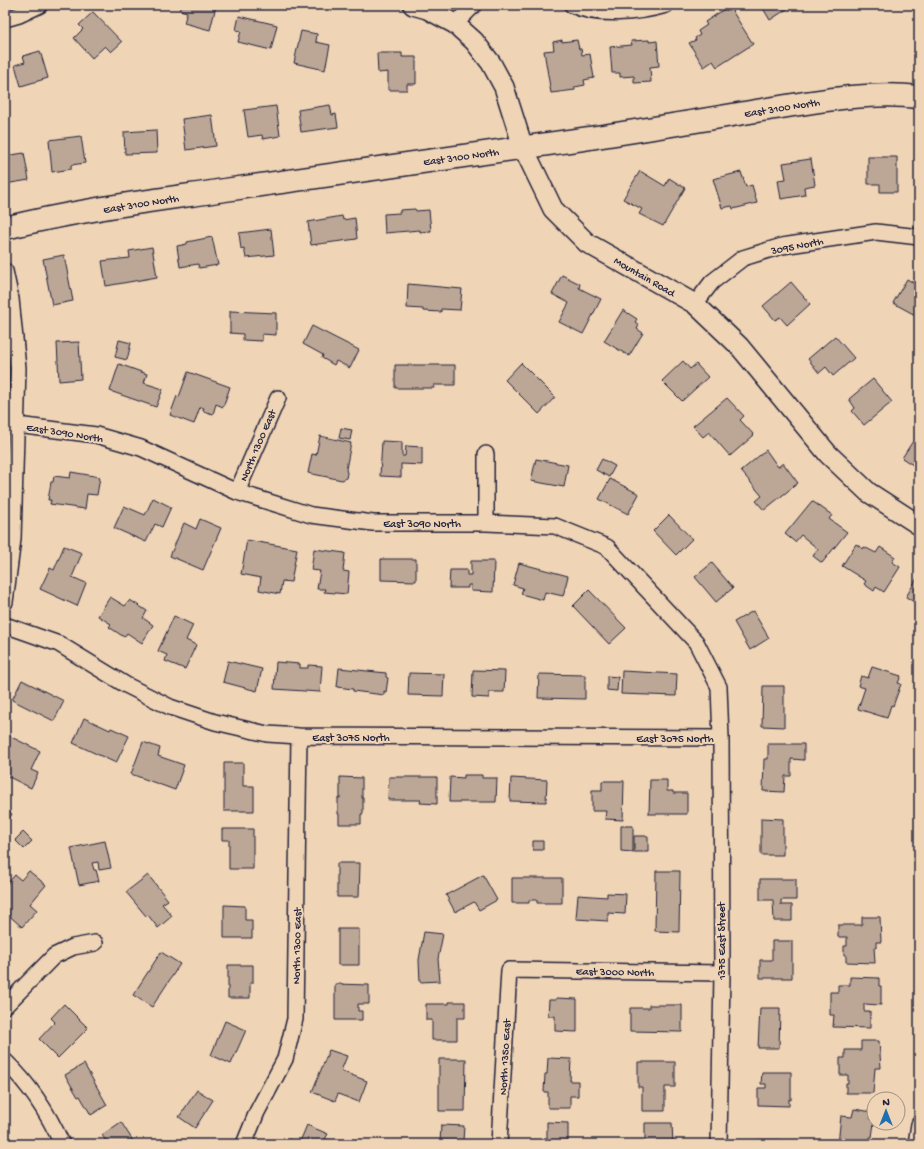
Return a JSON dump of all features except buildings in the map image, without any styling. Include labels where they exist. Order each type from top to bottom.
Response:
[{"type":"main road","name":"East 3100 North","points":[[5,228],[43,220],[168,199],[850,97],[904,95],[919,97]]},
{"type":"street","points":[[5,19],[19,15],[40,5]]},
{"type":"street","name":"Mountain Road","points":[[413,5],[427,9],[455,24],[474,41],[491,63],[504,87],[523,147],[553,210],[587,243],[695,304],[739,346],[828,454],[868,492],[919,525]]},
{"type":"street","points":[[455,24],[474,5]]},
{"type":"street","points":[[572,5],[582,10],[600,13],[651,9],[666,5]]},
{"type":"street","name":"3095 North","points":[[695,304],[712,282],[743,258],[782,246],[876,232],[919,237]]},
{"type":"street","points":[[5,271],[11,299],[18,368],[13,539],[5,602]]},
{"type":"street","name":"North 1300 East","points":[[237,492],[278,398]]},
{"type":"street","name":"East 3090 North","points":[[16,425],[96,435],[141,448],[237,492],[312,515],[373,524],[486,524],[555,526],[607,547],[696,642],[719,687],[721,738]]},
{"type":"street","points":[[486,454],[486,524]]},
{"type":"street","name":"East 3075 North","points":[[5,625],[59,644],[126,685],[170,707],[215,722],[267,734],[300,736],[721,738]]},
{"type":"street","name":"North 1300 East","points":[[244,1144],[257,1112],[285,1059],[295,1019],[300,736]]},
{"type":"street","name":"1375 East Street","points":[[719,1144],[722,973],[721,738]]},
{"type":"street","points":[[5,1006],[54,956],[73,947],[95,943]]},
{"type":"street","name":"East 3000 North","points":[[509,970],[722,973]]},
{"type":"street","name":"North 1350 East","points":[[499,1144],[509,970]]},
{"type":"street","points":[[5,1061],[28,1086],[62,1144]]},
{"type":"street","points":[[916,1144],[919,1124]]}]
